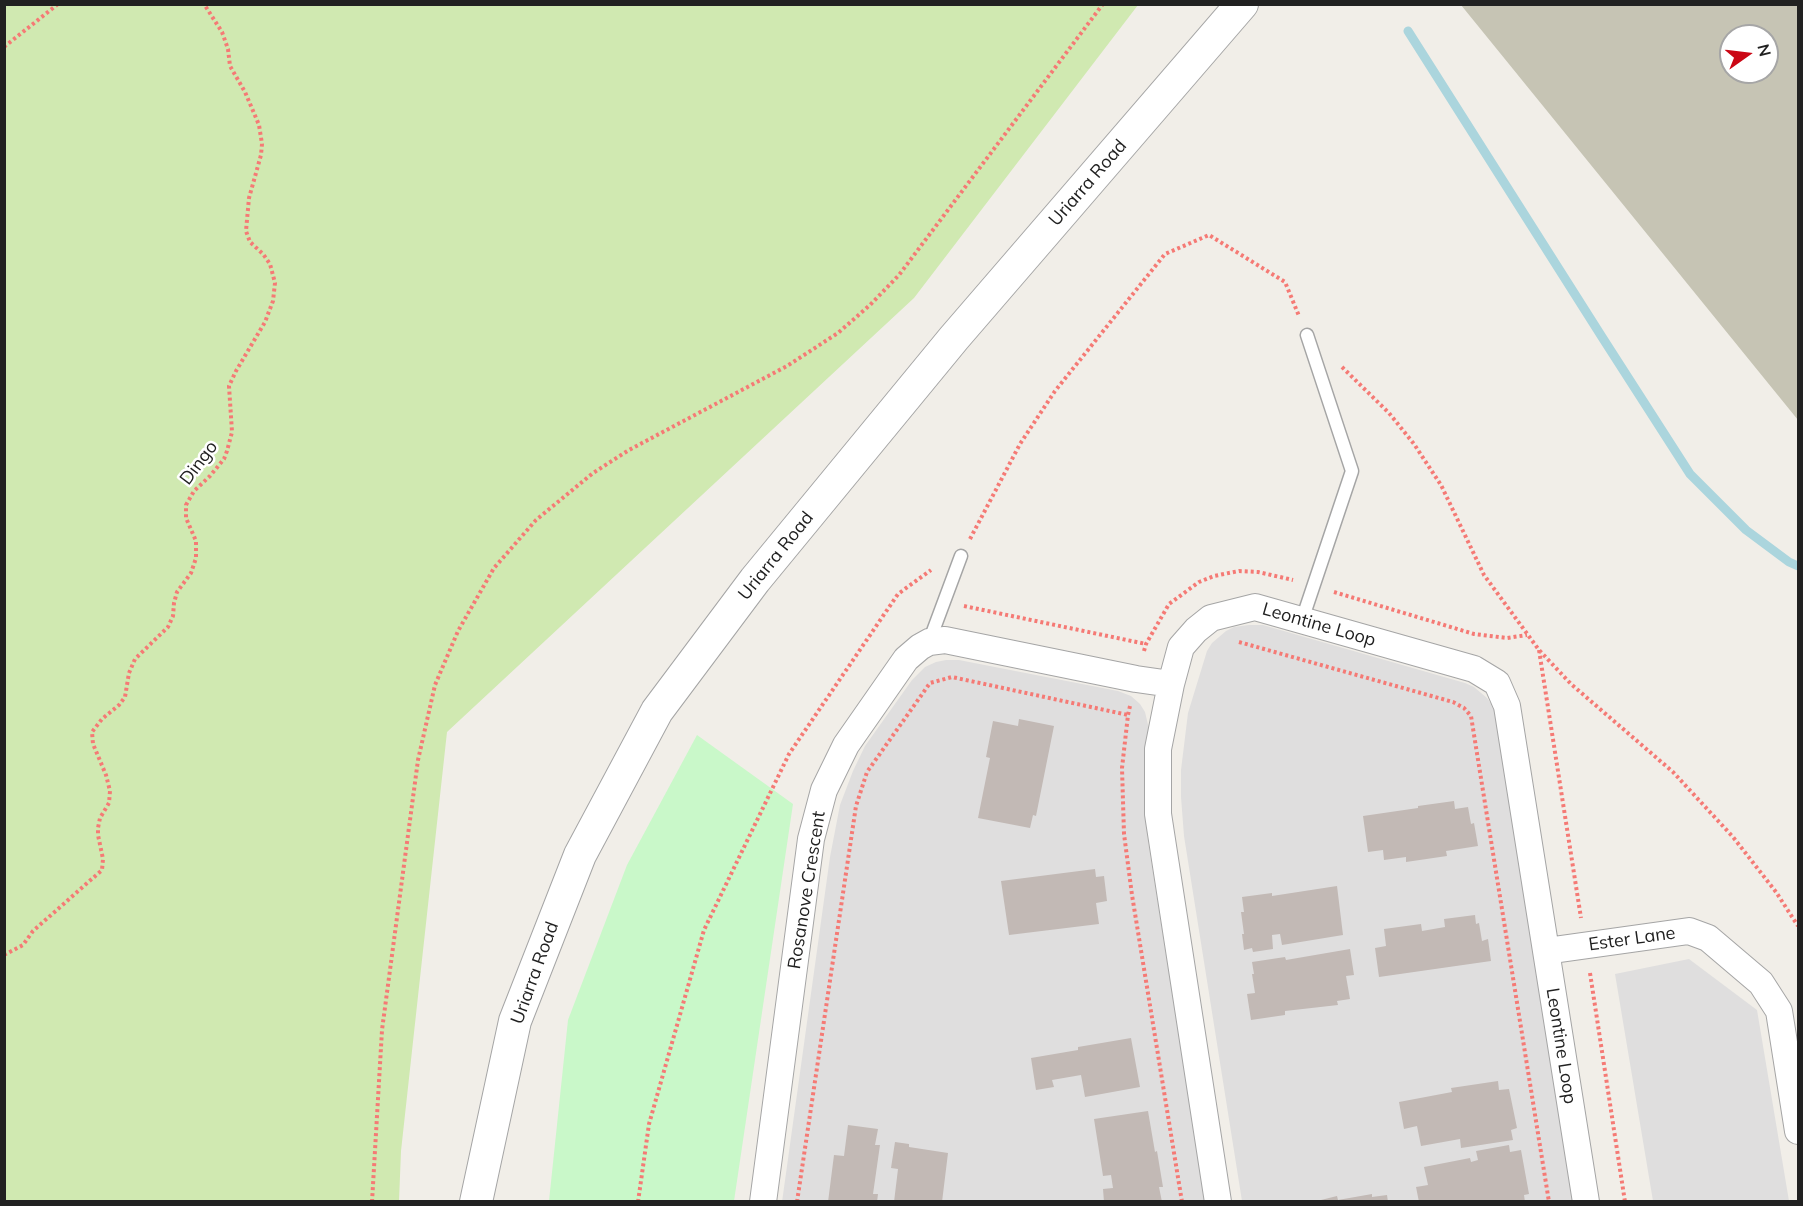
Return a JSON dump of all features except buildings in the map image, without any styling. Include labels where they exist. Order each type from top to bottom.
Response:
[{"type":"street","name":"Uriarra Road","points":[[476,1202],[515,1021],[580,855],[657,711],[755,580],[954,338],[1242,4]]},
{"type":"street","name":"Leontine Loop","points":[[1218,1202],[1158,814],[1158,749],[1181,647],[1211,618],[1255,607],[1474,669],[1497,683],[1507,706],[1586,1202]]},
{"type":"street","points":[[929,642],[945,640],[1171,684]]},
{"type":"street","name":"Rosanove Crescent","points":[[763,1202],[811,839],[824,790],[846,745],[906,659],[929,642]]},
{"type":"street","name":"Ester Lane","points":[[1546,951],[1689,931],[1708,938],[1761,983],[1791,1035],[1798,1131]]},
{"type":"lane","points":[[1302,620],[1352,471],[1307,335]]},
{"type":"lane","points":[[929,642],[962,556]]},
{"type":"path","points":[[4,47],[58,4]]},
{"type":"path","name":"Dingo","points":[[4,955],[23,945],[33,931],[102,870],[103,859],[98,835],[100,818],[109,803],[110,791],[93,744],[92,732],[102,719],[119,705],[124,697],[129,673],[135,659],[168,627],[173,616],[177,592],[191,573],[196,558],[196,541],[186,518],[186,505],[194,491],[224,459],[231,440],[229,386],[265,322],[273,301],[275,283],[270,264],[250,242],[246,231],[249,198],[262,144],[259,125],[231,66],[222,32],[204,4]]},
{"type":"path","points":[[372,1202],[382,1030],[418,760],[435,686],[458,631],[494,568],[536,520],[592,473],[629,450],[787,366],[838,333],[870,305],[899,275],[1103,4]]},
{"type":"path","points":[[944,602],[1146,644]]},
{"type":"path","points":[[1228,639],[1453,702],[1464,708],[1471,716],[1549,1202]]},
{"type":"path","points":[[797,1202],[855,806],[867,772],[930,683],[952,677],[1128,715]]},
{"type":"path","points":[[1132,701],[1128,715],[1122,768],[1124,834],[1182,1202]]},
{"type":"shaded area","points":[[1461,5],[1798,5],[1798,420]]},
{"type":"shaded area","points":[[1263,625],[1465,683],[1474,687],[1493,706],[1574,1201],[1242,1201],[1184,836],[1181,770],[1188,713],[1207,651],[1212,643],[1226,631],[1234,627]]},
{"type":"shaded area","points":[[946,660],[959,660],[1118,691],[1131,696],[1145,712],[1149,729],[1145,792],[1148,841],[1205,1201],[782,1202],[830,857],[840,805],[865,746],[912,680],[925,667]]},
{"type":"shaded area","points":[[1689,959],[1757,1010],[1789,1201],[1653,1201],[1615,974]]},
{"type":"green space","points":[[5,4],[1138,5],[914,298],[447,732],[401,1151],[399,1201],[5,1201]]},
{"type":"green space","points":[[697,735],[793,804],[734,1201],[549,1201],[568,1020],[627,865]]},
{"type":"waterway","points":[[1408,31],[1690,474],[1746,530],[1789,562],[1798,566]]}]
